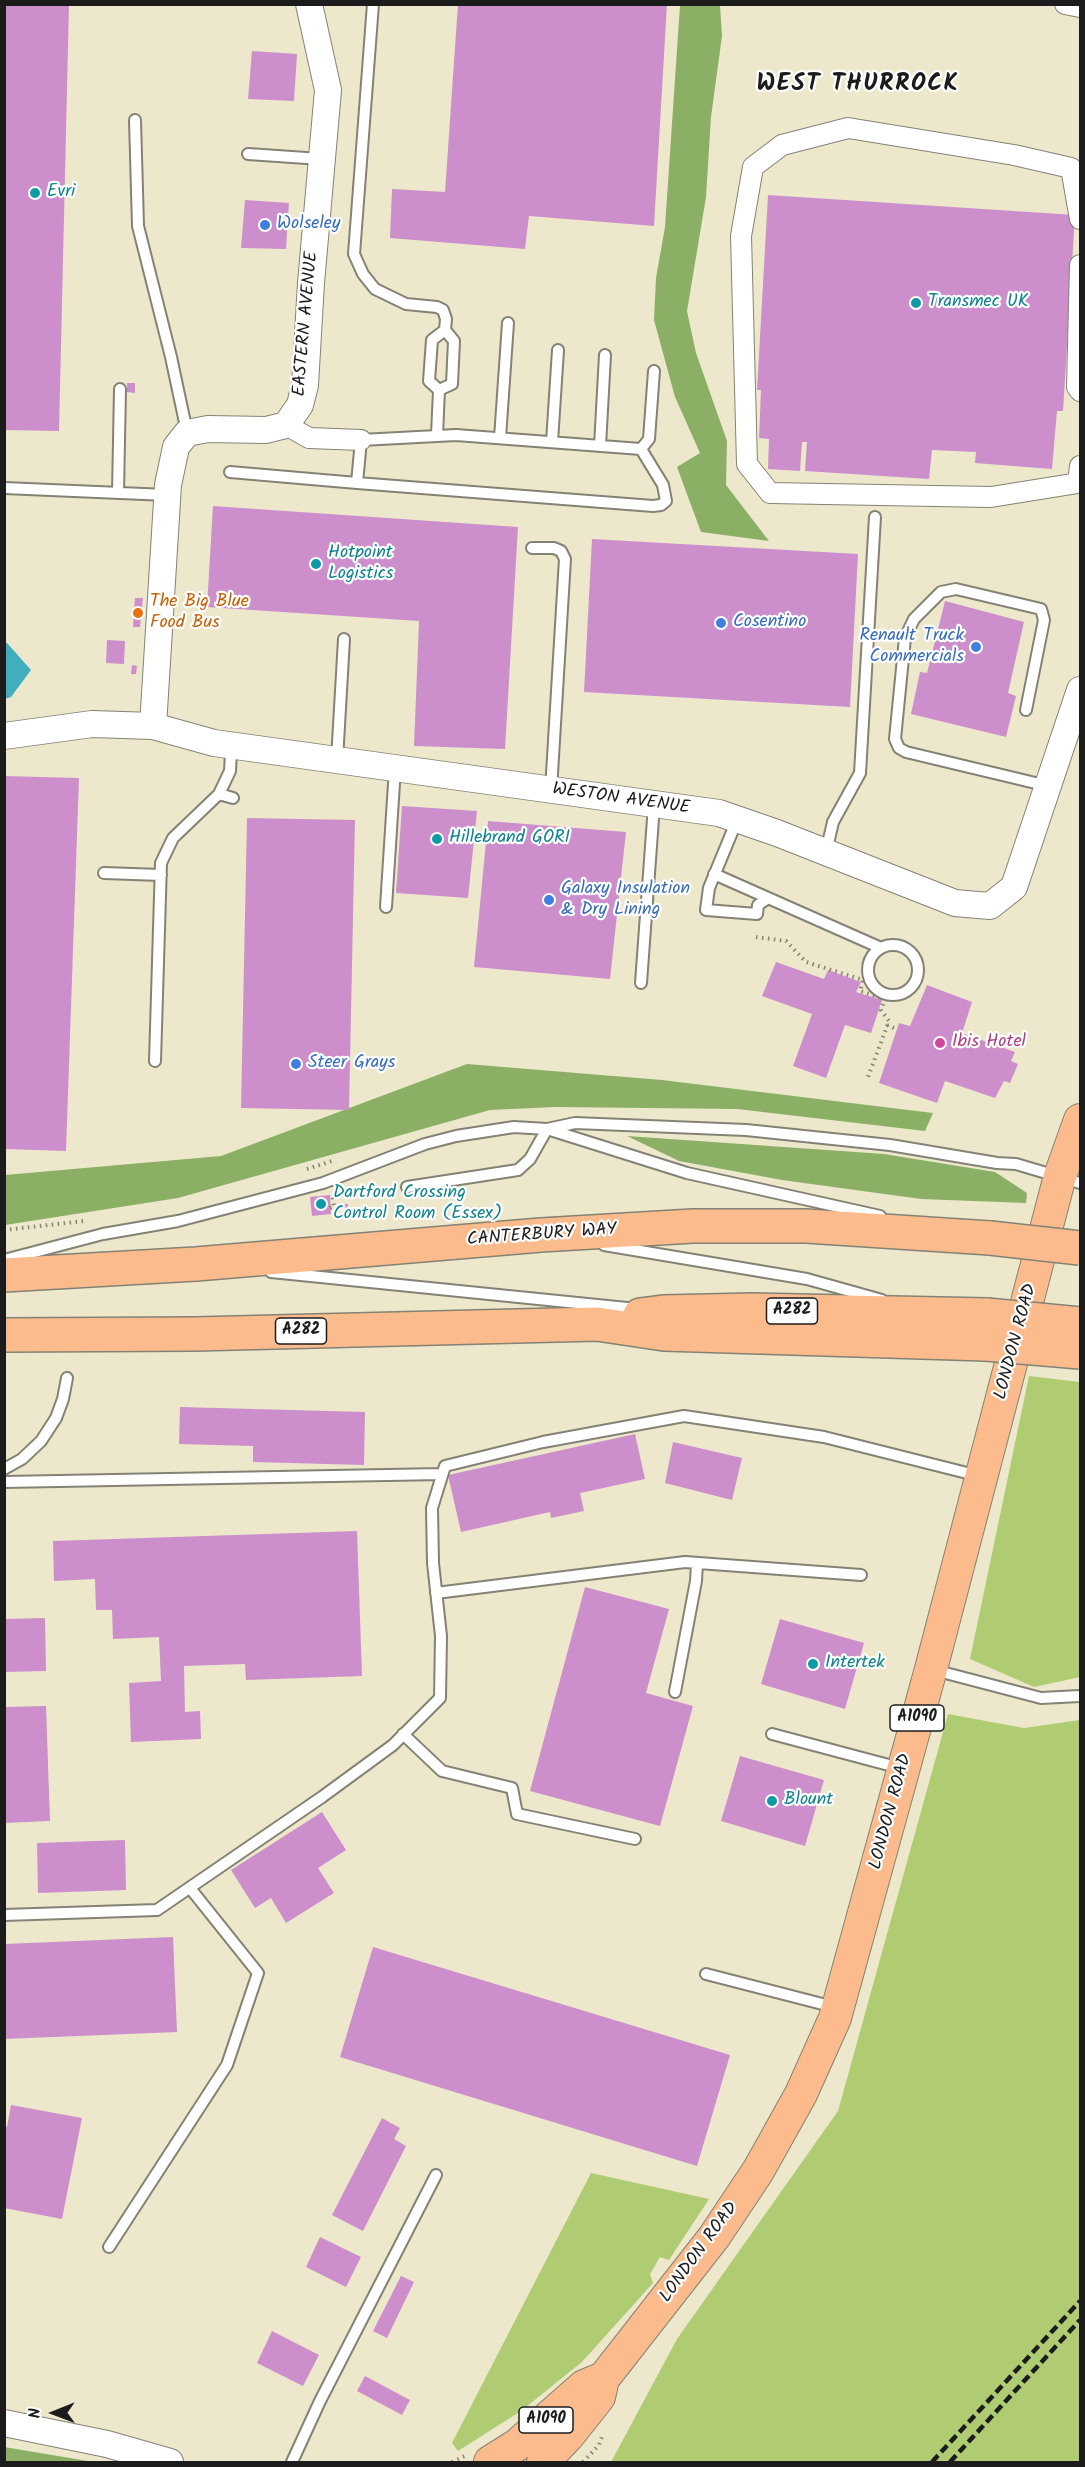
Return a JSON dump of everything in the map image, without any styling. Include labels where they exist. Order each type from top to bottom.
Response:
[{"type":"highway","name":"CANTERBURY WAY","points":[[4,1275],[196,1264],[541,1235],[693,1226],[806,1226],[990,1238],[1080,1248]]},
{"type":"highway","name":"A282","points":[[4,1335],[206,1334],[597,1324],[663,1312],[752,1310],[926,1313],[1080,1352]]},
{"type":"highway","name":"A282","points":[[597,1324],[664,1334],[987,1330],[1080,1324]]},
{"type":"main road","name":"LONDON ROAD","points":[[543,2463],[599,2397],[603,2379],[707,2246],[758,2171],[801,2094],[838,2008],[981,1477],[1070,1179],[1079,1128]]},
{"type":"main road","name":"LONDON ROAD","points":[[490,2463],[517,2445],[584,2386],[603,2379]]},
{"type":"street","name":"EASTERN AVENUE","points":[[286,424],[300,405],[305,385],[328,90],[309,4]]},
{"type":"street","points":[[1065,4],[1080,8]]},
{"type":"street","points":[[1080,219],[1071,168],[1014,155],[848,128],[782,145],[753,167],[741,236],[747,464],[770,493],[991,497],[1078,483],[1080,466]]},
{"type":"street","points":[[1080,265],[1077,387],[1080,391]]},
{"type":"street","points":[[153,726],[168,495],[176,447],[187,433],[208,429],[266,430],[286,424],[309,438],[361,440]]},
{"type":"street","name":"WESTON AVENUE","points":[[4,736],[92,724],[153,726],[214,743],[719,813],[955,903],[990,906],[1014,887],[1080,690]]},
{"type":"street","points":[[4,2423],[107,2444],[170,2463]]},
{"type":"lane","points":[[373,4],[354,254],[363,274],[375,289],[406,304],[437,307],[443,310],[446,319],[445,330],[454,340],[452,384],[439,390]]},
{"type":"lane","points":[[135,120],[138,226],[171,357],[187,433]]},
{"type":"lane","points":[[248,154],[322,159]]},
{"type":"lane","points":[[500,438],[508,323]]},
{"type":"lane","points":[[439,390],[429,381],[432,340],[445,330]]},
{"type":"lane","points":[[552,442],[558,350]]},
{"type":"lane","points":[[600,446],[605,355]]},
{"type":"lane","points":[[641,449],[649,439],[654,372]]},
{"type":"lane","points":[[118,493],[120,388]]},
{"type":"lane","points":[[437,435],[439,390]]},
{"type":"lane","points":[[357,483],[361,440],[437,435],[641,449]]},
{"type":"lane","points":[[230,472],[661,505],[666,501],[666,494],[641,449]]},
{"type":"lane","points":[[4,488],[168,495]]},
{"type":"lane","points":[[826,852],[833,822],[860,773],[874,517]]},
{"type":"lane","points":[[532,548],[554,548],[561,551],[565,559],[551,790]]},
{"type":"lane","points":[[1026,710],[1044,620],[1041,609],[956,589],[941,592],[914,619],[905,638],[895,739],[899,748],[906,752],[1048,786]]},
{"type":"lane","points":[[337,760],[344,639]]},
{"type":"lane","points":[[155,1061],[161,863],[173,838],[219,794],[230,771],[231,752],[235,746]]},
{"type":"lane","points":[[386,908],[395,768]]},
{"type":"lane","points":[[219,794],[233,798]]},
{"type":"lane","points":[[641,983],[654,804]]},
{"type":"lane","points":[[737,820],[706,897],[706,910],[757,914],[758,905],[768,898]]},
{"type":"lane","points":[[104,873],[160,875]]},
{"type":"lane","points":[[714,874],[881,948]]},
{"type":"lane","points":[[888,946],[904,948],[915,958],[918,974],[910,989],[903,994],[885,997],[869,978],[870,961],[881,948],[888,946]]},
{"type":"lane","points":[[407,1187],[518,1170],[530,1159],[547,1129],[565,1124],[587,1123],[746,1130],[954,1154],[997,1163],[1016,1164],[1070,1179]]},
{"type":"lane","points":[[4,1260],[103,1234],[178,1221],[323,1183],[425,1144],[456,1136],[514,1127],[547,1129],[687,1173],[790,1198],[896,1218]]},
{"type":"lane","points":[[919,1222],[990,1238]]},
{"type":"lane","points":[[541,1235],[807,1279],[926,1313]]},
{"type":"lane","points":[[196,1264],[663,1312]]},
{"type":"lane","points":[[4,1469],[22,1459],[40,1441],[56,1418],[63,1400],[67,1378]]},
{"type":"lane","points":[[4,1914],[157,1910],[322,1797],[393,1745],[440,1698],[441,1636],[433,1563],[432,1508],[445,1466],[543,1442],[684,1416],[825,1437],[981,1477]]},
{"type":"lane","points":[[4,1482],[442,1474]]},
{"type":"lane","points":[[436,1593],[686,1562],[861,1575]]},
{"type":"lane","points":[[675,1692],[696,1581],[697,1563]]},
{"type":"lane","points":[[931,1669],[1041,1698],[1080,1696]]},
{"type":"lane","points":[[403,1734],[442,1771],[512,1788],[517,1814],[635,1839]]},
{"type":"lane","points":[[772,1734],[903,1769]]},
{"type":"lane","points":[[109,2247],[226,2065],[258,1973],[190,1888]]},
{"type":"lane","points":[[706,1974],[838,2008]]},
{"type":"lane","points":[[292,2463],[320,2401],[436,2175]]},
{"type":"path","points":[[756,937],[786,941],[806,962],[863,980],[860,991],[885,997],[881,1010],[888,1021],[868,1077]]},
{"type":"path","points":[[887,1025],[894,1028]]},
{"type":"path","points":[[304,1170],[337,1159]]},
{"type":"path","points":[[330,1208],[334,1207],[334,1200]]},
{"type":"path","points":[[4,1230],[90,1221]]},
{"type":"green space","points":[[680,5],[720,5],[722,36],[711,117],[706,197],[687,311],[696,353],[727,441],[726,485],[769,541],[701,532],[677,467],[700,453],[675,397],[654,320],[656,278],[665,227]]},
{"type":"green space","points":[[467,1064],[662,1080],[933,1113],[925,1131],[737,1109],[556,1107],[490,1110],[178,1198],[5,1225],[5,1175],[221,1156]]},
{"type":"green space","points":[[627,1136],[884,1154],[995,1172],[1027,1193],[1026,1203],[921,1199],[782,1180],[679,1161]]},
{"type":"green space","points":[[1029,1376],[1080,1382],[1080,1677],[1034,1687],[970,1659]]},
{"type":"green space","points":[[948,1714],[1024,1728],[1080,1720],[1080,2462],[611,2462],[677,2339],[838,2111]]},
{"type":"green space","points":[[591,2173],[709,2199],[669,2260],[660,2257],[650,2274],[653,2283],[582,2362],[521,2411],[458,2451],[452,2443]]},
{"type":"green space","points":[[4,2447],[88,2461],[96,2462],[5,2462]]},
{"type":"water","points":[[5,643],[31,670],[11,697],[5,699]]},
{"type":"building","name":"Evri","points":[[4,4],[69,4],[59,431],[4,430]]},
{"type":"building","points":[[458,4],[667,4],[654,226],[529,216],[525,249],[390,238],[392,189],[445,192]]},
{"type":"building","points":[[252,51],[297,54],[294,101],[248,99]]},
{"type":"building","name":"Transmec UK","points":[[768,195],[1075,215],[1063,411],[1057,411],[1052,469],[975,463],[976,452],[932,450],[929,479],[805,471],[807,442],[802,442],[800,471],[768,469],[769,439],[759,438],[761,390],[757,390]]},
{"type":"building","name":"Wolseley","points":[[245,200],[289,203],[286,249],[241,248]]},
{"type":"building","points":[[127,383],[135,383],[135,393],[127,392]]},
{"type":"building","points":[[213,506],[518,527],[505,749],[414,746],[419,621],[207,607]]},
{"type":"building","name":"Cosentino","points":[[592,539],[858,554],[850,707],[584,692]]},
{"type":"building","name":"The Big Blue Food Bus","points":[[135,598],[143,598],[140,627],[133,627]]},
{"type":"building","name":"Renault Truck Commercials","points":[[945,601],[1024,622],[1008,693],[1016,696],[1006,737],[911,714],[920,672],[927,673]]},
{"type":"building","points":[[107,640],[125,641],[124,664],[106,663]]},
{"type":"building","points":[[132,665],[137,666],[136,674],[131,674]]},
{"type":"building","points":[[4,776],[79,778],[66,1151],[4,1149]]},
{"type":"building","name":"Hillebrand GORI","points":[[402,806],[477,811],[468,898],[396,893]]},
{"type":"building","points":[[247,818],[355,820],[349,1110],[241,1108]]},
{"type":"building","name":"Galaxy Insulation & Dry Lining","points":[[488,821],[626,832],[610,979],[474,967]]},
{"type":"building","points":[[776,962],[824,979],[828,970],[861,982],[856,992],[882,1000],[871,1033],[845,1025],[826,1078],[793,1066],[812,1014],[762,996]]},
{"type":"building","name":"Ibis Hotel","points":[[927,985],[972,1002],[962,1033],[1015,1052],[1011,1061],[1018,1064],[1010,1083],[1004,1081],[995,1098],[945,1081],[937,1103],[879,1083],[899,1023],[910,1026]]},
{"type":"building","name":"Dartford Crossing Control Room (Essex)","points":[[330,1195],[331,1214],[312,1216],[310,1197]]},
{"type":"building","points":[[348,1204],[348,1209],[337,1209],[337,1205]]},
{"type":"building","points":[[180,1407],[365,1412],[364,1465],[253,1462],[253,1446],[179,1444]]},
{"type":"building","points":[[635,1434],[645,1479],[580,1493],[584,1511],[551,1518],[550,1512],[461,1532],[448,1475]]},
{"type":"building","points":[[673,1442],[742,1458],[732,1500],[665,1483]]},
{"type":"building","points":[[357,1531],[362,1676],[246,1680],[245,1664],[184,1666],[185,1712],[200,1711],[201,1739],[131,1742],[129,1683],[161,1681],[159,1637],[113,1639],[112,1610],[96,1610],[95,1579],[54,1581],[53,1541]]},
{"type":"building","points":[[585,1587],[669,1609],[646,1693],[693,1706],[660,1826],[530,1791]]},
{"type":"building","points":[[45,1618],[46,1671],[4,1672],[4,1619]]},
{"type":"building","name":"Intertek","points":[[780,1619],[864,1643],[845,1709],[761,1684]]},
{"type":"building","points":[[46,1706],[50,1821],[4,1823],[4,1707]]},
{"type":"building","name":"Blount","points":[[740,1756],[824,1780],[805,1846],[721,1821]]},
{"type":"building","points":[[322,1812],[346,1850],[318,1868],[334,1893],[286,1923],[271,1898],[255,1908],[231,1870]]},
{"type":"building","points":[[125,1840],[126,1890],[38,1893],[37,1843]]},
{"type":"building","points":[[173,1937],[177,2032],[4,2039],[4,1944]]},
{"type":"building","points":[[373,1947],[730,2055],[697,2166],[340,2057]]},
{"type":"building","points":[[11,2105],[82,2118],[62,2219],[4,2208],[4,2126],[7,2127]]},
{"type":"building","points":[[382,2118],[400,2128],[394,2139],[406,2146],[363,2231],[332,2215]]},
{"type":"building","points":[[320,2237],[361,2257],[346,2287],[306,2267]]},
{"type":"building","points":[[401,2276],[414,2282],[387,2338],[373,2331]]},
{"type":"building","points":[[272,2331],[319,2355],[303,2386],[257,2363]]},
{"type":"building","points":[[365,2376],[410,2400],[402,2415],[357,2391]]},
{"type":"railway","points":[[932,2462],[1080,2301]]},
{"type":"railway","points":[[950,2462],[1080,2320]]},
{"type":"place","name":"Evri","points":[[35,193]]},
{"type":"place","name":"Wolseley","points":[[265,225]]},
{"type":"place","name":"Transmec UK","points":[[916,303]]},
{"type":"place","name":"Hotpoint Logistics","points":[[316,564]]},
{"type":"place","name":"The Big Blue Food Bus","points":[[138,613]]},
{"type":"place","name":"Cosentino","points":[[721,623]]},
{"type":"place","name":"Renault Truck Commercials","points":[[976,647]]},
{"type":"place","name":"Hillebrand GORI","points":[[437,839]]},
{"type":"place","name":"Galaxy Insulation & Dry Lining","points":[[549,900]]},
{"type":"place","name":"Ibis Hotel","points":[[940,1043]]},
{"type":"place","name":"Steer Grays","points":[[296,1064]]},
{"type":"place","name":"Dartford Crossing Control Room (Essex)","points":[[321,1204]]},
{"type":"place","name":"Intertek","points":[[813,1664]]},
{"type":"place","name":"Blount","points":[[772,1801]]},
{"type":"district","name":"WEST THURROCK","points":[[858,86]]}]
